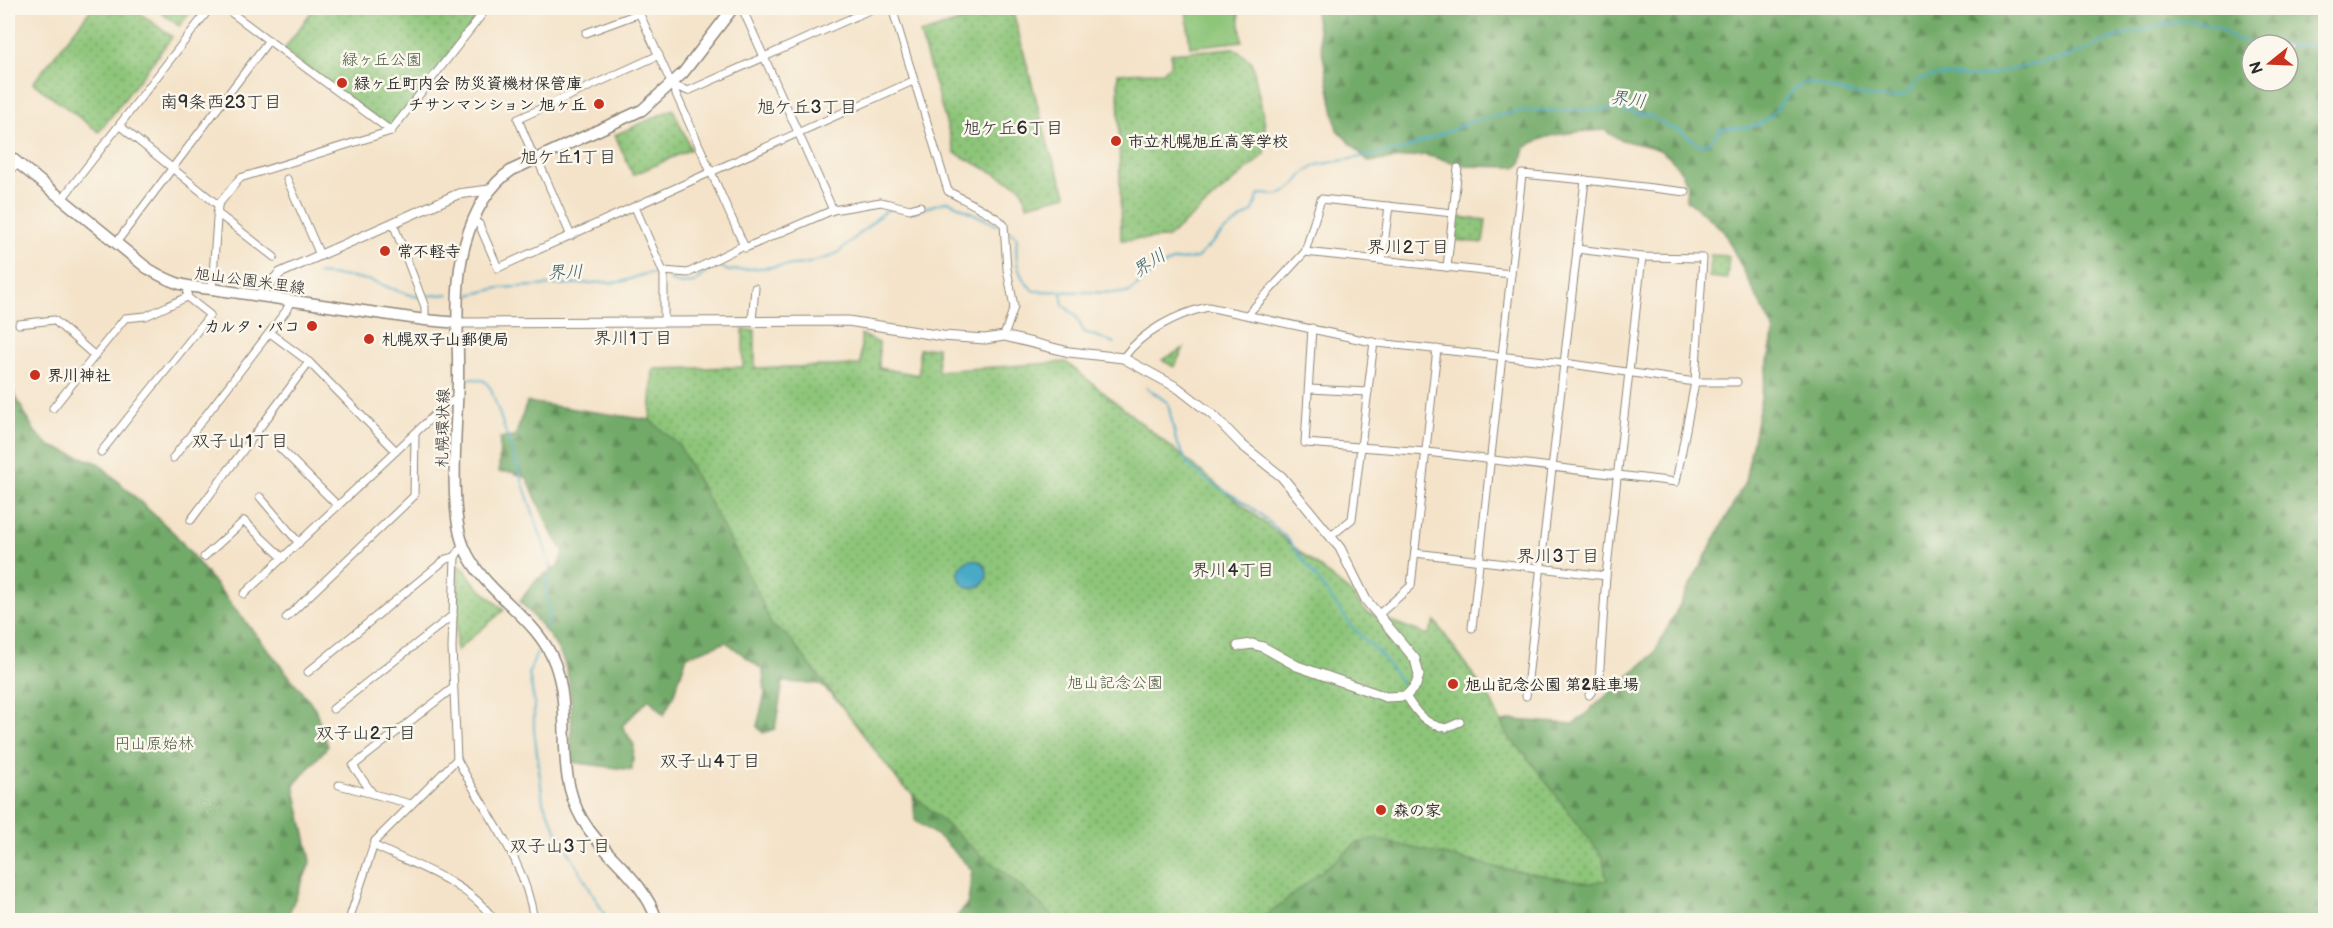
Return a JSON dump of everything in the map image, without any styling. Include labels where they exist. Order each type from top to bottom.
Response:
[{"type":"main road","name":"札幌環状線","points":[[657,921],[646,895],[634,878],[593,835],[573,800],[564,760],[561,685],[555,663],[546,645],[524,617],[479,574],[463,545],[456,505],[459,276],[472,220],[489,190],[501,178],[536,159],[642,110],[672,85],[733,8]]},
{"type":"main road","name":"旭山公園米里線","points":[[8,155],[147,268],[188,292],[212,288],[459,323]]},
{"type":"street","points":[[62,199],[210,8]]},
{"type":"street","points":[[225,8],[391,131]]},
{"type":"street","points":[[212,288],[217,209],[240,178],[391,131],[487,8]]},
{"type":"street","points":[[742,8],[833,210]]},
{"type":"street","points":[[672,85],[688,91],[874,8]]},
{"type":"street","points":[[892,8],[948,191],[975,207],[1001,218],[1004,225],[1007,269],[1014,307],[1004,336]]},
{"type":"street","points":[[586,33],[639,10],[745,248],[833,210],[881,202],[910,208],[920,206]]},
{"type":"street","points":[[116,243],[269,40]]},
{"type":"street","points":[[571,236],[518,119],[659,55]]},
{"type":"street","points":[[472,220],[479,224],[498,268],[913,81]]},
{"type":"street","points":[[120,126],[274,257]]},
{"type":"street","points":[[8,169],[18,164]]},
{"type":"street","points":[[1447,267],[1458,168]]},
{"type":"street","points":[[1472,627],[1522,174],[1686,192]]},
{"type":"street","points":[[287,179],[320,255]]},
{"type":"street","points":[[1526,696],[1585,180]]},
{"type":"street","points":[[259,295],[280,273],[458,194],[489,190]]},
{"type":"street","points":[[1248,314],[1305,252],[1321,199],[1453,213]]},
{"type":"street","points":[[1382,260],[1389,206]]},
{"type":"street","points":[[635,207],[663,271],[664,322]]},
{"type":"street","points":[[393,223],[425,307],[425,320]]},
{"type":"street","points":[[663,271],[688,273],[744,245]]},
{"type":"street","points":[[1312,328],[1305,443],[1427,452],[1676,483],[1695,382],[1703,258],[1642,257],[1577,249]]},
{"type":"street","points":[[1305,252],[1511,274]]},
{"type":"street","points":[[1589,695],[1599,682],[1606,576],[1642,257]]},
{"type":"street","points":[[752,321],[756,288]]},
{"type":"street","points":[[53,408],[125,318],[146,316],[188,292],[210,315],[101,452]]},
{"type":"street","points":[[173,458],[270,333],[291,300]]},
{"type":"street","points":[[1123,358],[1133,345],[1149,332],[1195,310],[1209,307],[1374,342],[1564,363],[1695,382],[1737,382]]},
{"type":"street","points":[[19,324],[54,320],[95,356]]},
{"type":"street","points":[[459,323],[848,321],[942,336],[985,339],[1004,336],[1069,352],[1123,358],[1178,388],[1214,416],[1242,446],[1282,477],[1331,536],[1349,562],[1366,600],[1415,659],[1419,675],[1416,685],[1406,696],[1386,697],[1297,666],[1263,646],[1252,644],[1238,646]]},
{"type":"street","points":[[270,333],[309,362],[396,452]]},
{"type":"street","points":[[1331,536],[1352,519],[1363,446],[1374,342]]},
{"type":"street","points":[[1378,615],[1411,585],[1437,350]]},
{"type":"street","points":[[191,520],[309,362]]},
{"type":"street","points":[[1309,389],[1368,392]]},
{"type":"street","points":[[244,594],[446,404],[458,399]]},
{"type":"street","points":[[286,618],[414,496],[414,434]]},
{"type":"street","points":[[278,446],[338,506]]},
{"type":"street","points":[[260,497],[299,543]]},
{"type":"street","points":[[204,558],[244,521],[283,558]]},
{"type":"street","points":[[463,545],[455,557],[453,615],[453,688],[457,759],[519,867],[534,921]]},
{"type":"street","points":[[1415,553],[1606,576]]},
{"type":"street","points":[[308,672],[446,559],[455,557]]},
{"type":"street","points":[[333,710],[453,615]]},
{"type":"street","points":[[373,794],[352,766],[453,688]]},
{"type":"street","points":[[1406,696],[1427,723],[1446,728],[1460,722]]},
{"type":"street","points":[[349,921],[372,845],[457,759]]},
{"type":"street","points":[[339,785],[411,804]]},
{"type":"street","points":[[372,845],[434,872],[484,906],[494,921]]},
{"type":"green space","points":[[92,8],[133,8],[172,37],[99,132],[33,83]]},
{"type":"green space","points":[[155,8],[194,8],[179,26]]},
{"type":"green space","name":"緑ヶ丘公園","points":[[314,8],[483,8],[397,125],[388,127],[283,51]]},
{"type":"green space","points":[[1003,8],[1012,8],[1050,152],[1067,195],[1027,205],[1021,187],[955,153],[920,34]]},
{"type":"green space","points":[[1186,8],[1238,8],[1242,41],[1190,47]]},
{"type":"green space","points":[[1314,8],[2325,8],[2325,920],[954,920],[968,903],[972,870],[944,841],[915,820],[912,778],[1426,739],[1512,720],[1574,724],[1653,655],[1745,482],[1774,331],[1723,230],[1686,199],[1686,185],[1683,176],[1674,162],[1665,154],[1657,149],[1617,138],[1604,130],[1583,131],[1543,139],[1525,148],[1521,164],[1517,167],[1468,166],[1425,155],[1369,162],[1337,130]]},
{"type":"green space","points":[[1234,48],[1252,62],[1265,124],[1265,154],[1167,238],[1121,240],[1118,73],[1163,72],[1171,64],[1171,53]]},
{"type":"green space","points":[[673,109],[691,149],[633,175],[615,135]]},
{"type":"green space","points":[[1458,217],[1486,220],[1483,243],[1455,240]]},
{"type":"green space","points":[[1710,255],[1729,256],[1727,279],[1709,277]]},
{"type":"green space","name":"旭山記念公園","points":[[743,330],[755,330],[755,368],[861,365],[861,334],[879,343],[879,368],[919,375],[919,349],[937,347],[938,371],[1066,362],[1351,593],[1366,612],[1428,635],[1435,621],[1490,699],[1508,737],[1524,753],[1602,856],[1607,880],[1590,883],[1500,868],[1375,839],[1357,843],[1261,920],[1058,920],[900,783],[789,637],[772,626],[757,591],[679,445],[650,420],[653,369],[743,367]]},
{"type":"green space","points":[[1184,348],[1174,367],[1162,360]]},
{"type":"green space","name":"円山原始林","points":[[8,382],[35,432],[50,446],[98,463],[175,534],[315,708],[328,746],[294,785],[311,861],[286,920],[8,920]]},
{"type":"green space","points":[[664,396],[862,725],[820,684],[783,682],[775,729],[763,733],[757,726],[765,694],[763,670],[726,642],[687,656],[664,715],[649,699],[622,726],[634,745],[632,770],[571,762],[571,700],[565,665],[551,639],[520,601],[536,580],[558,566],[564,551],[551,532],[527,478],[511,472],[499,472],[500,438],[515,437],[527,402],[650,420]]},
{"type":"green space","points":[[458,565],[461,565],[475,584],[504,610],[456,651]]},
{"type":"water","points":[[973,560],[983,564],[987,574],[983,584],[973,588],[963,584],[959,574],[963,564]]},
{"type":"waterway","name":"界川","points":[[1010,231],[1017,238],[1016,253],[1020,274],[1035,291],[1128,293],[1157,269],[1172,261],[1197,258],[1223,232],[1253,211],[1259,194],[1284,193],[1295,185],[1304,173],[1317,165],[1405,149],[1470,122],[1520,111],[1615,109],[1651,116],[1668,127],[1681,131],[1699,145],[1710,142],[1720,129],[1750,127],[1761,123],[1794,89],[1807,82],[1857,95],[1898,97],[1908,93],[1919,79],[1942,75],[1979,77],[2074,55],[2115,37],[2161,25],[2193,20],[2223,30],[2235,40],[2300,46],[2326,44]]},
{"type":"waterway","name":"界川","points":[[911,212],[948,201],[997,225]]},
{"type":"waterway","name":"界川","points":[[669,280],[680,284],[694,283],[712,266],[720,266],[728,271],[804,264],[830,257],[839,252],[884,212],[890,209],[900,210]]},
{"type":"waterway","name":"界川","points":[[317,274],[367,280],[419,297]]},
{"type":"waterway","name":"界川","points":[[469,295],[499,288],[616,283],[647,274],[660,275]]},
{"type":"waterway","points":[[1061,292],[1063,305],[1076,316],[1084,332],[1115,343]]},
{"type":"waterway","name":"界川","points":[[426,296],[449,294]]},
{"type":"waterway","points":[[470,378],[485,381],[491,389],[551,566],[546,590],[549,614],[546,628]]},
{"type":"waterway","points":[[1146,387],[1168,403],[1176,441],[1188,464],[1208,481],[1259,513],[1288,539],[1352,627],[1381,655],[1402,684]]},
{"type":"waterway","points":[[537,652],[529,673],[534,701],[534,729],[543,802],[558,833],[608,920]]},
{"type":"place","name":"緑ヶ丘町内会 防災資機材保管庫","points":[[342,83]]},
{"type":"place","name":"チサンマンション 旭ヶ丘","points":[[599,104]]},
{"type":"place","name":"市立札幌旭丘高等学校","points":[[1116,141]]},
{"type":"place","name":"常不軽寺","points":[[385,251]]},
{"type":"place","name":"カルタ・パコ","points":[[312,326]]},
{"type":"place","name":"札幌双子山郵便局","points":[[369,339]]},
{"type":"place","name":"界川神社","points":[[35,375]]},
{"type":"place","name":"旭山記念公園 第2駐車場","points":[[1453,684]]},
{"type":"place","name":"森の家","points":[[1381,810]]},
{"type":"district","name":"南9条西23丁目","points":[[221,102]]},
{"type":"district","name":"旭ケ丘3丁目","points":[[807,107]]},
{"type":"district","name":"旭ケ丘6丁目","points":[[1013,128]]},
{"type":"district","name":"旭ケ丘1丁目","points":[[568,157]]},
{"type":"district","name":"界川2丁目","points":[[1408,247]]},
{"type":"district","name":"界川1丁目","points":[[633,338]]},
{"type":"district","name":"双子山1丁目","points":[[240,441]]},
{"type":"district","name":"界川3丁目","points":[[1558,556]]},
{"type":"district","name":"界川4丁目","points":[[1233,570]]},
{"type":"district","name":"双子山2丁目","points":[[366,733]]},
{"type":"district","name":"双子山4丁目","points":[[710,761]]},
{"type":"district","name":"双子山3丁目","points":[[560,846]]}]
